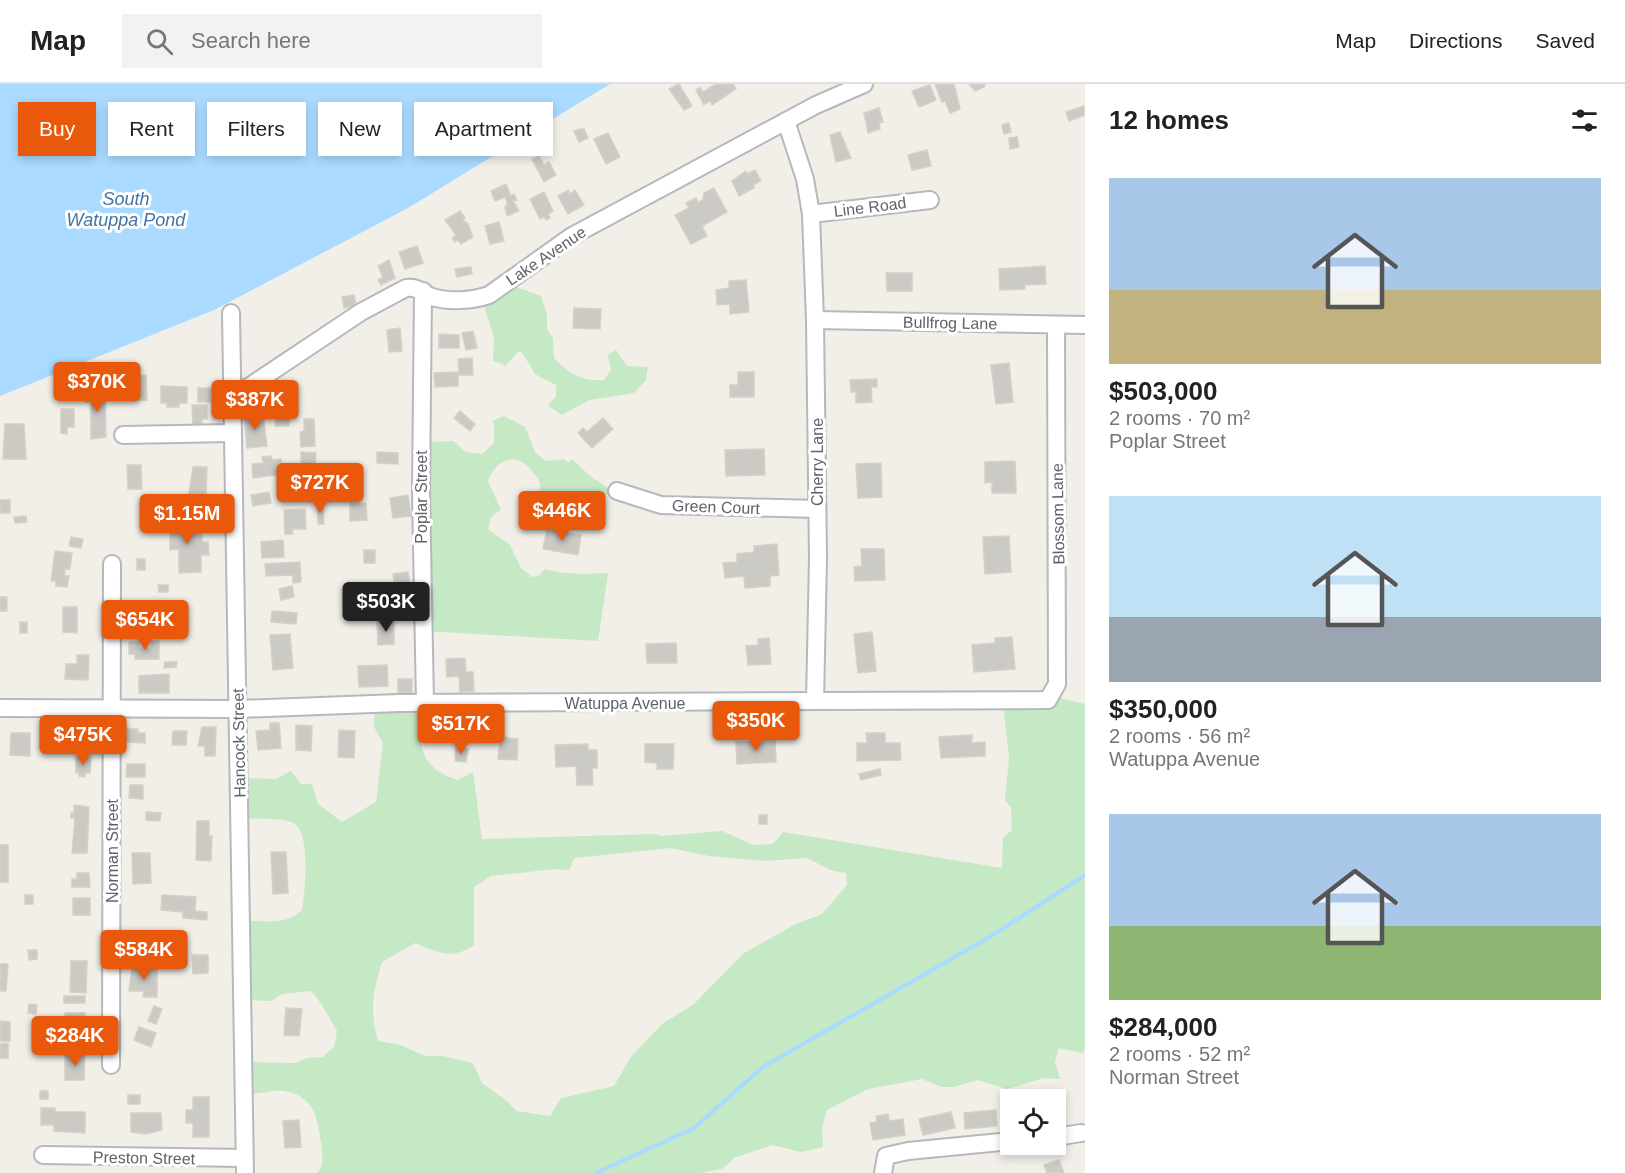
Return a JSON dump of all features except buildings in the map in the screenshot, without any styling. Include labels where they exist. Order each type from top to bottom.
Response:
[{"type":"street","name":"Lake Avenue","points":[[232,398],[384,298],[411,287],[431,296],[459,300],[489,295],[572,236],[786,121],[864,84]]},
{"type":"street","name":"Cherry Lane","points":[[786,121],[805,179],[811,219],[815,320],[817,509],[815,701]]},
{"type":"street","name":"Line Road","points":[[811,219],[930,200]]},
{"type":"street","name":"Poplar Street","points":[[423,291],[421,502],[425,703]]},
{"type":"street","name":"Hancock Street","points":[[231,313],[244,1165]]},
{"type":"street","name":"Bullfrog Lane","points":[[815,320],[1085,325]]},
{"type":"street","name":"Blossom Lane","points":[[1048,700],[1057,684],[1056,325]]},
{"type":"street","points":[[123,435],[232,433]]},
{"type":"street","name":"Green Court","points":[[617,491],[661,506],[817,509]]},
{"type":"street","name":"Norman Street","points":[[111,1065],[112,564]]},
{"type":"street","name":"Watuppa Avenue","points":[[0,708],[238,709],[425,703],[1048,700]]},
{"type":"street","points":[[1066,1135],[1081,1133]]},
{"type":"street","points":[[883,1173],[886,1156],[908,1150],[1000,1142]]},
{"type":"street","name":"Preston Street","points":[[43,1155],[114,1165],[244,1165]]},
{"type":"green space","points":[[508,284],[541,296],[547,314],[547,329],[553,338],[554,358],[570,372],[589,380],[604,380],[611,370],[608,355],[616,350],[627,366],[648,367],[646,380],[634,393],[589,400],[562,415],[548,406],[556,396],[556,385],[535,374],[522,352],[518,352],[504,367],[503,364],[493,361],[494,337],[482,300]]},
{"type":"green space","points":[[504,416],[525,427],[535,452],[545,461],[564,459],[568,463],[572,459],[590,476],[614,492],[594,498],[568,493],[540,496],[540,484],[537,477],[525,464],[512,460],[500,463],[488,481],[501,510],[491,518],[489,530],[510,545],[521,568],[532,577],[538,576],[545,569],[568,573],[608,573],[598,641],[425,631],[425,442],[453,441],[466,452],[482,454],[494,443],[494,423],[492,421]]},
{"type":"green space","points":[[1054,693],[1060,698],[1085,704],[1085,1048],[1083,1053],[1059,1048],[1055,1062],[1060,1079],[1044,1078],[1007,1089],[978,1080],[953,1087],[942,1087],[922,1079],[868,1089],[827,1110],[822,1127],[823,1147],[801,1152],[772,1145],[734,1158],[722,1169],[700,1173],[317,1173],[322,1163],[321,1142],[318,1124],[308,1102],[302,1097],[284,1091],[251,1094],[246,1062],[295,1063],[307,1058],[323,1057],[334,1047],[337,1031],[311,991],[282,994],[271,1001],[245,1000],[247,921],[283,920],[302,910],[306,864],[303,839],[294,823],[277,819],[242,818],[243,778],[276,779],[291,771],[301,784],[312,784],[318,804],[342,822],[376,802],[383,743],[374,727],[375,703],[419,708],[421,744],[428,762],[445,775],[458,780],[473,772],[482,839],[656,834],[662,836],[722,831],[753,845],[773,844],[783,832],[1002,868],[1003,838],[1012,830],[1011,808],[1005,800],[1009,758],[1003,703]],"holes":[[[670,848],[709,856],[764,861],[807,858],[833,871],[846,873],[847,885],[822,914],[794,925],[744,953],[693,1005],[662,1024],[630,1058],[614,1086],[561,1098],[550,1116],[516,1111],[507,1101],[482,1083],[473,1063],[443,1056],[425,1056],[401,1045],[378,1041],[373,1001],[382,962],[415,943],[431,950],[452,954],[474,945],[474,887],[491,876],[555,869],[569,870],[574,858]]]},
{"type":"water","name":"South Watuppa Pond","points":[[0,84],[610,84],[553,119],[553,102],[414,102],[414,156],[493,156],[408,208],[214,310],[0,396]]},
{"type":"waterway","points":[[596,1173],[694,1128],[763,1067],[993,935],[1085,875]]}]
